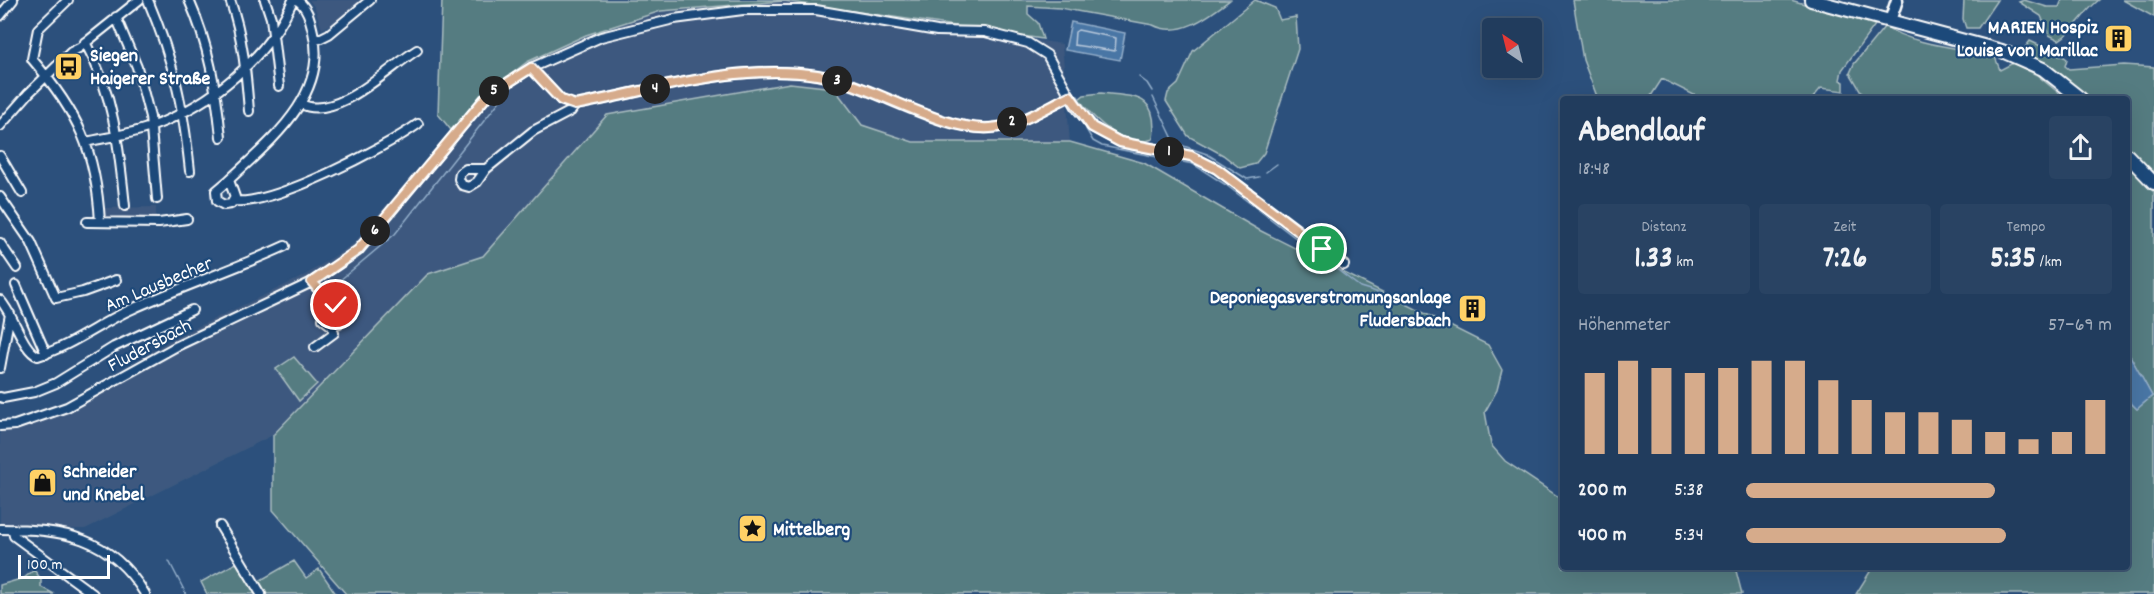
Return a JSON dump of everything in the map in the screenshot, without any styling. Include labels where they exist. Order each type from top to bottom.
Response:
[{"type":"main road","points":[[1810,0],[2002,51],[2025,60],[2055,77],[2077,96]]},
{"type":"main road","points":[[2130,158],[2154,183]]},
{"type":"street","points":[[0,16],[13,0]]},
{"type":"street","points":[[68,0],[38,29],[32,59],[48,76],[70,107],[86,142],[95,172],[100,222]]},
{"type":"street","points":[[0,126],[14,108],[66,59],[74,56],[82,45],[139,0]]},
{"type":"street","points":[[148,0],[174,66],[184,112],[190,171]]},
{"type":"street","points":[[189,0],[202,29],[216,91],[221,137]]},
{"type":"street","points":[[230,0],[239,24],[246,67],[249,111]]},
{"type":"street","points":[[265,0],[271,18],[279,86]]},
{"type":"street","points":[[86,142],[152,127],[184,112],[216,91],[246,67],[273,37],[295,0],[308,12],[315,41],[310,82],[295,113],[216,191],[215,197],[224,205],[289,189],[398,137],[418,124]]},
{"type":"street","points":[[315,41],[329,34],[370,0]]},
{"type":"street","points":[[1890,21],[1897,0]]},
{"type":"street","name":"Fludersbach","points":[[0,426],[15,425],[68,407],[177,346],[312,282],[358,250],[487,96],[531,68],[601,37],[674,19],[743,10],[816,10],[937,31],[985,32],[1028,43],[1047,55],[1070,96],[1092,127],[1120,142],[1191,156],[1217,169],[1344,265]]},
{"type":"street","points":[[116,17],[137,67],[152,127],[157,199]]},
{"type":"street","points":[[82,45],[95,60],[118,135],[125,206]]},
{"type":"street","points":[[301,104],[315,108],[341,103],[417,50]]},
{"type":"street","points":[[531,68],[561,100],[575,105],[747,72],[818,75],[964,126],[992,128],[1019,119],[1070,96]]},
{"type":"street","points":[[486,169],[533,131],[571,111],[575,105]]},
{"type":"street","points":[[0,156],[22,193]]},
{"type":"street","points":[[229,180],[235,194],[234,201]]},
{"type":"street","points":[[0,197],[31,242],[56,298],[83,292],[116,280]]},
{"type":"street","points":[[87,222],[159,223],[187,219]]},
{"type":"street","points":[[0,243],[17,268]]},
{"type":"street","name":"Am Lausbecher","points":[[46,354],[130,309],[230,271],[285,246]]},
{"type":"street","points":[[312,282],[326,298],[322,319],[332,326],[334,333],[315,347]]},
{"type":"street","points":[[0,300],[32,354],[38,356],[46,354],[16,285]]},
{"type":"street","points":[[326,307],[336,305],[343,312],[342,322],[332,326]]},
{"type":"street","points":[[0,397],[34,392],[56,383],[114,347],[192,310]]},
{"type":"street","points":[[0,368],[10,314]]},
{"type":"street","points":[[220,526],[261,594]]},
{"type":"street","points":[[0,529],[41,530],[81,538],[116,558],[128,570],[145,594]]},
{"type":"street","points":[[13,529],[14,536],[93,594]]},
{"type":"shaded area","points":[[309,0],[362,0],[338,21],[322,29],[315,8]]},
{"type":"shaded area","points":[[784,1],[1062,44],[1070,142],[913,142],[862,125],[834,88],[607,115],[483,256],[428,274],[273,435],[85,529],[0,529],[0,426],[16,426],[112,378],[170,340],[304,276],[353,244],[483,96],[527,62],[586,35],[661,11]]},
{"type":"shaded area","points":[[156,207],[156,221],[102,222],[102,208]]},
{"type":"green space","points":[[442,0],[1230,0],[1204,19],[1173,29],[1163,29],[1153,25],[1060,8],[1028,6],[1028,14],[1038,23],[1043,39],[784,1],[661,11],[586,35],[527,62],[483,96],[451,130],[438,114]]},
{"type":"green space","points":[[1255,0],[1275,8],[1280,20],[1296,17],[1298,49],[1264,153],[1255,164],[1240,168],[1223,155],[1188,136],[1166,101],[1168,93],[1178,84],[1193,51]]},
{"type":"green space","points":[[1573,0],[1791,0],[1875,25],[1842,70],[1840,80],[1844,82],[1844,91],[1821,88],[1814,96],[1696,96],[1662,79],[1651,96],[1597,96],[1583,60]]},
{"type":"green space","points":[[1964,0],[1997,0],[1978,28],[1966,28],[1963,19]]},
{"type":"green space","points":[[2024,0],[2047,7],[2059,7],[2062,0],[2099,0],[2070,32],[2059,40],[2049,35],[2041,16],[2019,2]]},
{"type":"green space","points":[[2123,0],[2154,0],[2154,17]]},
{"type":"green space","points":[[1885,26],[1920,41],[1988,54],[1995,57],[2000,70],[2013,63],[2037,75],[2062,96],[1864,96],[1850,73],[1854,64]]},
{"type":"green space","points":[[2030,41],[2067,59],[2065,66],[2069,69],[2124,65],[2154,67],[2154,175],[2130,151],[2130,96],[2081,96],[2025,54],[2024,49]]},
{"type":"green space","points":[[790,83],[834,88],[862,125],[913,142],[1070,142],[1144,163],[1259,230],[1488,345],[1502,370],[1497,390],[1485,412],[1491,445],[1505,461],[1560,498],[1560,570],[1736,570],[1742,594],[346,594],[273,510],[273,435],[428,274],[483,256],[607,115]]},
{"type":"green space","points":[[1101,93],[1134,97],[1148,105],[1154,124],[1153,139],[1142,141],[1121,137],[1093,116],[1079,99],[1084,95]]},
{"type":"green space","points":[[2130,168],[2154,192],[2154,594],[1856,594],[1871,570],[2130,570],[2130,402],[2137,409],[2152,396],[2130,356]]},
{"type":"green space","points":[[294,357],[317,384],[299,401],[276,369]]},
{"type":"green space","points":[[240,561],[254,584],[294,561],[306,578],[319,569],[336,594],[207,594],[201,582]]},
{"type":"green space","points":[[34,570],[41,579],[41,587],[54,594],[0,594],[0,585],[24,578]]},
{"type":"water","points":[[1071,22],[1125,33],[1120,60],[1065,50]]},
{"type":"water","points":[[2130,356],[2152,396],[2137,409],[2130,402]]},
{"type":"waterway","points":[[1139,77],[1152,91]]},
{"type":"waterway","name":"Fludersbach","points":[[1078,96],[1083,108],[1096,122]]},
{"type":"waterway","points":[[1153,97],[1175,143],[1207,154],[1247,179],[1259,177]]},
{"type":"waterway","name":"Fludersbach","points":[[333,286],[395,234],[502,98]]},
{"type":"waterway","name":"Fludersbach","points":[[1086,129],[1093,141],[1102,146],[1193,164],[1226,185],[1360,287],[1383,294]]},
{"type":"waterway","points":[[1266,172],[1277,164]]},
{"type":"waterway","points":[[169,561],[186,594]]},
{"type":"place","name":"MARIEN Hospiz Louise von Marillac","points":[[2119,38]]},
{"type":"place","name":"Siegen Haigerer Straße","points":[[69,66]]},
{"type":"place","name":"Deponiegasverstromungsanlage Fludersbach","points":[[1472,308]]},
{"type":"place","name":"Schneider und Knebel","points":[[42,482]]},
{"type":"place","name":"Mittelberg","points":[[752,528]]},
{"type":"route","points":[[336,305],[326,307],[326,298],[312,282],[358,250],[487,96],[531,68],[550,91],[561,100],[575,105],[747,72],[818,75],[964,126],[992,128],[1019,119],[1070,96],[1092,127],[1120,142],[1191,156],[1217,169],[1322,249]]}]
